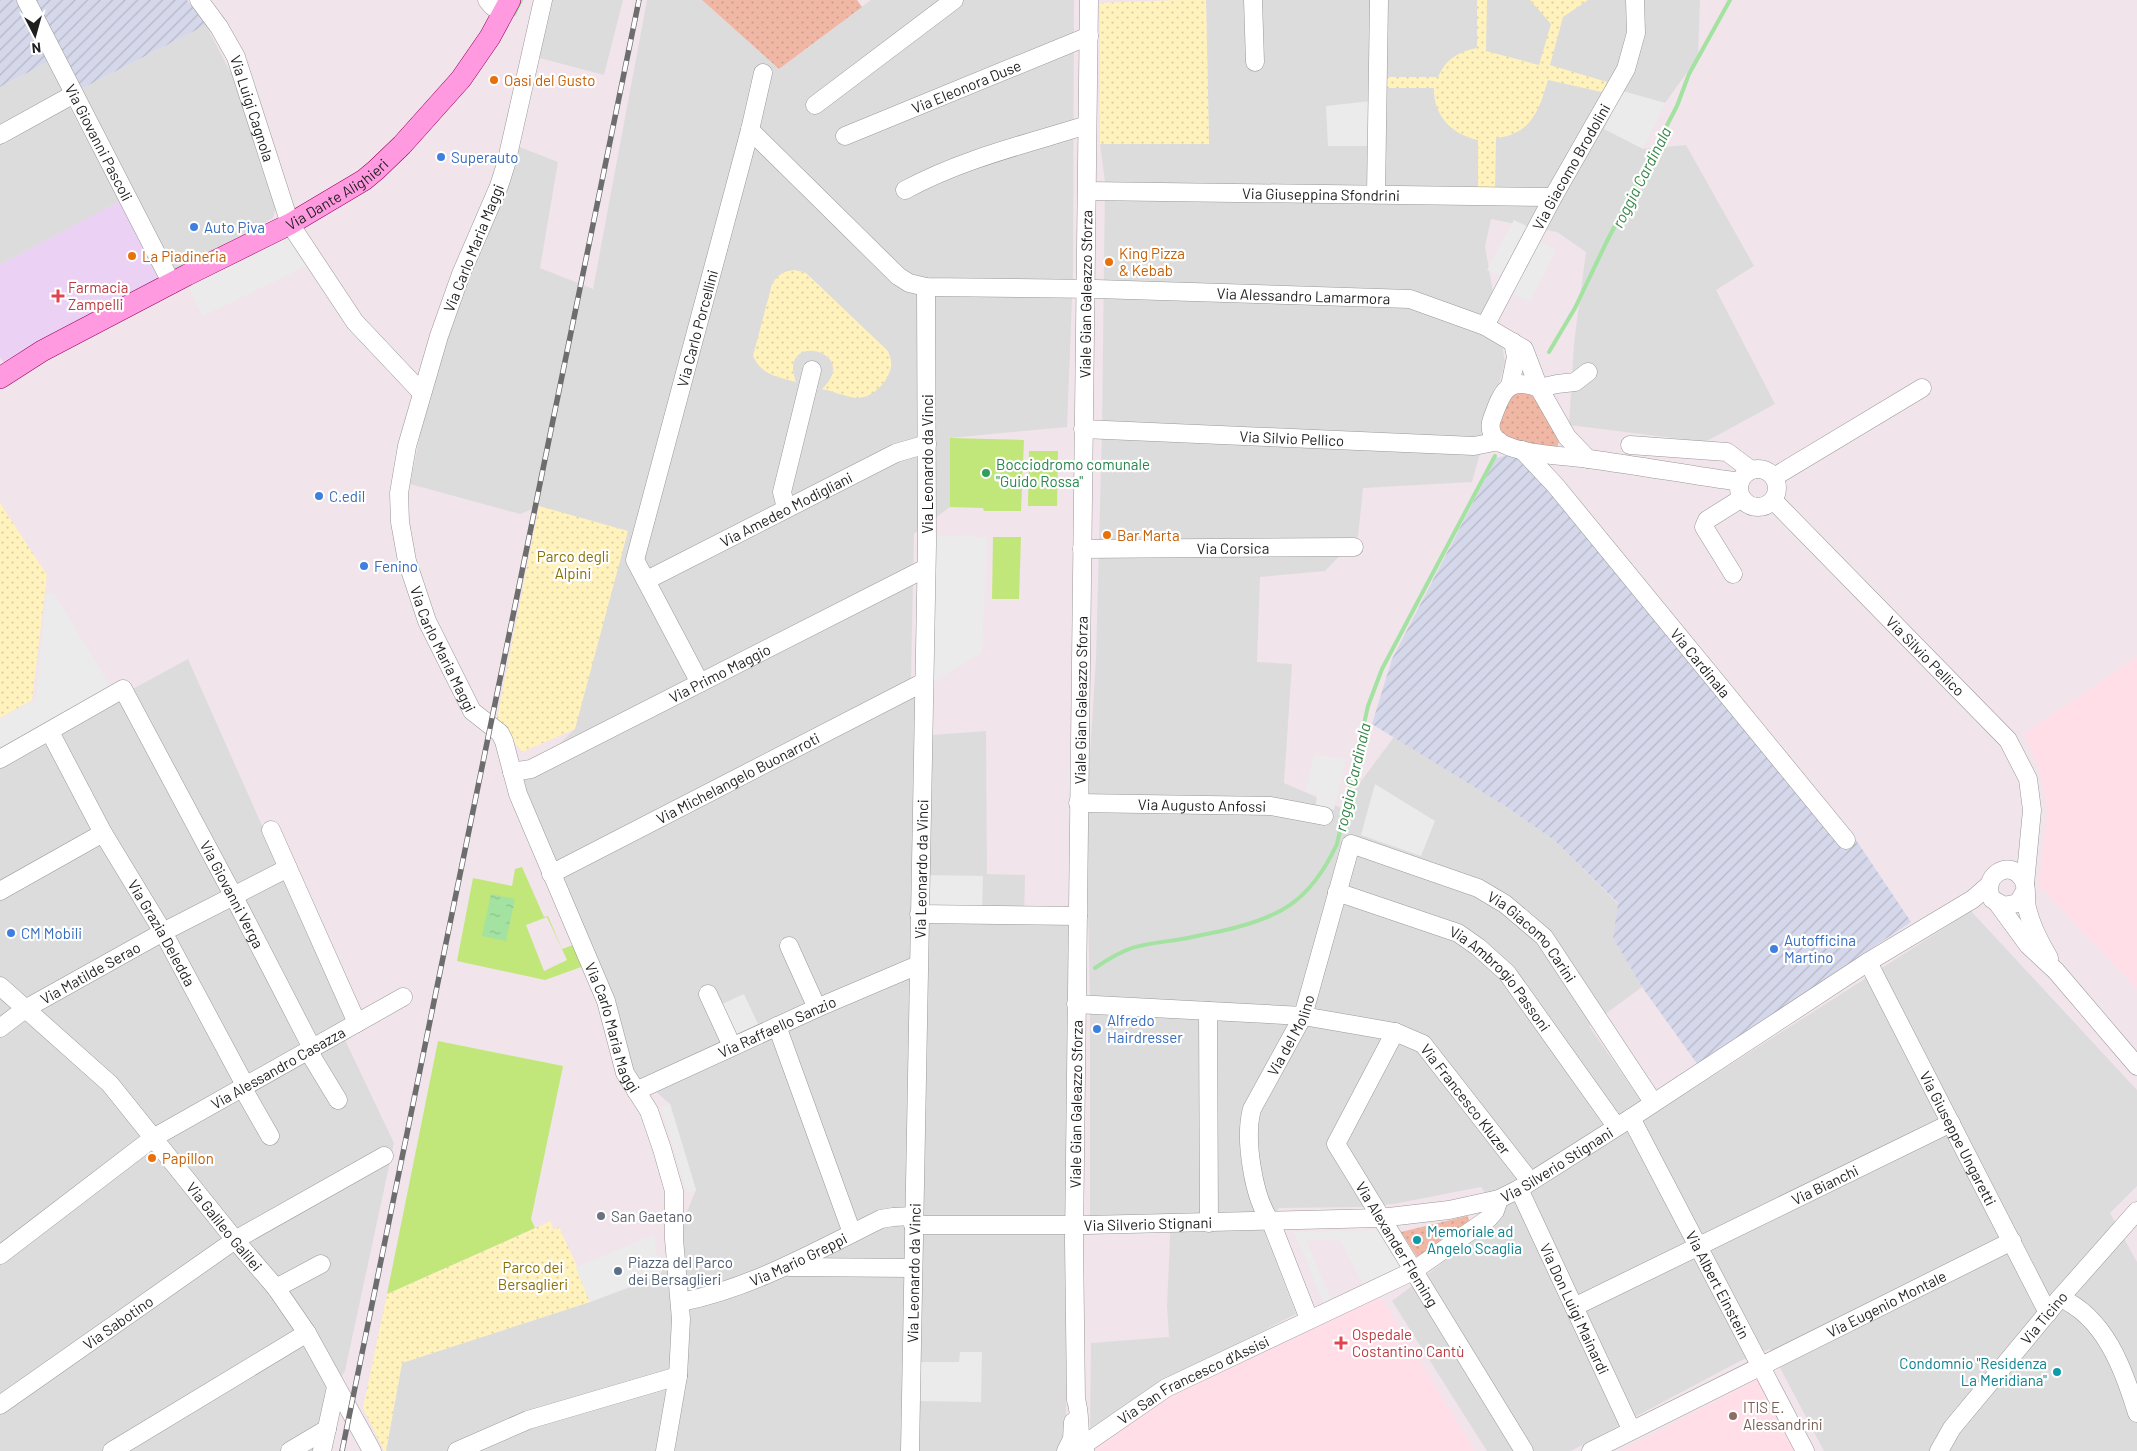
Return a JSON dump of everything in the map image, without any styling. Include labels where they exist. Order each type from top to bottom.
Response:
[{"type":"main road","name":"Via Dante Alighieri","points":[[1,374],[42,351],[290,224],[364,180],[387,160],[461,79],[490,37],[500,5]]},
{"type":"street","name":"Via Giovanni Pascoli","points":[[26,0],[172,284]]},
{"type":"street","name":"Via Luigi Cagnola","points":[[199,0],[220,27],[236,57],[290,224],[355,322],[422,393]]},
{"type":"street","name":"Via Carlo Maria Maggi","points":[[543,0],[506,164],[499,186],[461,274],[439,336],[407,446],[399,493],[400,522],[407,561],[427,621],[441,652],[472,710],[502,737],[518,794],[606,1001],[625,1073],[651,1115],[674,1191],[674,1239],[680,1302],[680,1349],[678,1376],[664,1451]]},
{"type":"street","points":[[815,105],[954,0]]},
{"type":"street","name":"Viale Gian Galeazzo Sforza","points":[[1076,1448],[1079,1435],[1076,1400],[1074,1224],[1088,0]]},
{"type":"street","points":[[1253,0],[1255,62]]},
{"type":"street","points":[[1376,194],[1379,0]]},
{"type":"street","name":"Via Giacomo Brodolini","points":[[1485,326],[1553,197],[1626,69],[1636,34],[1635,0]]},
{"type":"street","name":"Via Eleonora Duse","points":[[844,136],[1088,36]]},
{"type":"street","name":"Via Carlo Porcellini","points":[[700,683],[635,560],[750,130],[763,74]]},
{"type":"street","points":[[0,135],[74,94]]},
{"type":"street","points":[[905,190],[932,175],[1087,125]]},
{"type":"street","name":"Via Alessandro Lamarmora","points":[[750,130],[898,276],[909,283],[926,286],[1410,299],[1485,326],[1524,349],[1539,388]]},
{"type":"street","name":"Via Giuseppina Sfondrini","points":[[1087,191],[1553,197]]},
{"type":"street","name":"Via Leonardo da Vinci","points":[[910,1451],[926,568],[926,286]]},
{"type":"street","points":[[1510,386],[1516,357],[1513,342]]},
{"type":"street","points":[[786,508],[782,492],[812,370]]},
{"type":"street","points":[[1588,372],[1575,382],[1539,388],[1525,383],[1510,386],[1501,394],[1490,425],[1492,435],[1502,444],[1545,456],[1559,455],[1588,458],[1745,483]]},
{"type":"street","points":[[1539,388],[1567,437],[1588,458]]},
{"type":"street","points":[[1774,477],[1922,388]]},
{"type":"street","name":"Via Silvio Pellico","points":[[1083,429],[1474,446],[1499,441]]},
{"type":"street","points":[[1555,485],[1552,468],[1559,455],[1565,451],[1567,437]]},
{"type":"street","name":"Via Amedeo Modigliani","points":[[647,580],[896,453],[927,444]]},
{"type":"street","points":[[1630,445],[1727,452],[1745,483],[1747,504],[1757,507],[1765,506],[1773,500],[1778,489],[1774,477],[1764,470],[1745,483],[1707,520],[1704,527],[1734,574]]},
{"type":"street","name":"Via Cardinala","points":[[1522,450],[1555,485],[1846,840]]},
{"type":"street","name":"Via Silvio Pellico","points":[[1773,500],[2008,740],[2028,779],[2032,810],[2025,887]]},
{"type":"street","name":"Via Corsica","points":[[1082,549],[1354,547]]},
{"type":"street","name":"Via Primo Maggio","points":[[512,772],[531,770],[926,568]]},
{"type":"street","name":"Via Michelangelo Buonarroti","points":[[551,874],[924,682]]},
{"type":"street","name":"Via Giovanni Verga","points":[[50,732],[123,689],[312,1048],[312,1056],[338,1100]]},
{"type":"street","points":[[0,759],[50,732]]},
{"type":"street","name":"Via Grazia Deledda","points":[[50,732],[103,833],[163,932],[245,1085],[246,1094],[270,1136]]},
{"type":"street","name":"Via Augusto Anfossi","points":[[1078,802],[1271,806],[1324,816]]},
{"type":"street","points":[[271,830],[357,1023]]},
{"type":"street","points":[[0,890],[103,833]]},
{"type":"street","name":"Via Silvio Pellico","points":[[2003,870],[2016,858],[2031,834]]},
{"type":"street","name":"Via del Molino","points":[[1271,1222],[1264,1213],[1250,1161],[1249,1125],[1252,1110],[1303,1016],[1351,844]]},
{"type":"street","name":"Via Giacomo Carini","points":[[1351,844],[1478,888],[1505,904],[1544,937],[1653,1102]]},
{"type":"street","name":"Via Matilde Serao","points":[[0,1028],[26,1009],[163,932],[288,868]]},
{"type":"street","points":[[2056,972],[2041,944],[2028,910],[2025,887],[2019,874],[2003,870],[1993,876],[1993,896],[2028,945],[2056,972],[2137,1066]]},
{"type":"street","points":[[1993,896],[2008,906],[2014,905],[2020,901],[2025,887]]},
{"type":"street","name":"Via Ambrogio Passoni","points":[[1338,892],[1458,933],[1478,947],[1506,973],[1624,1122]]},
{"type":"street","name":"Via Silverio Stignani","points":[[1074,1224],[1271,1222],[1380,1218],[1449,1210],[1499,1199],[1624,1122],[1868,962],[1973,899],[1993,896]]},
{"type":"street","points":[[919,914],[1078,916]]},
{"type":"street","points":[[789,946],[817,1008]]},
{"type":"street","name":"Via Giuseppe Ungaretti","points":[[1868,962],[2048,1313]]},
{"type":"street","name":"Via Raffaello Sanzio","points":[[636,1091],[732,1046],[918,964]]},
{"type":"street","name":"Via Galileo Galilei","points":[[0,986],[110,1084],[235,1240],[276,1288],[307,1333],[372,1451]]},
{"type":"street","points":[[708,994],[732,1046]]},
{"type":"street","name":"Via Alessandro Casazza","points":[[0,1255],[153,1138],[404,997]]},
{"type":"street","name":"Via Francesco Kluzer","points":[[1076,1004],[1303,1016],[1395,1032],[1423,1044],[1524,1185]]},
{"type":"street","points":[[1208,1011],[1209,1223]]},
{"type":"street","points":[[777,1026],[852,1233]]},
{"type":"street","name":"Via Alexander Fleming","points":[[1395,1032],[1336,1144],[1524,1451]]},
{"type":"street","name":"Via Albert Einstein","points":[[1624,1122],[1698,1247],[1805,1451]]},
{"type":"street","name":"Via Bianchi","points":[[1574,1307],[1951,1123]]},
{"type":"street","name":"Via Sabotino","points":[[0,1405],[235,1240],[384,1156]]},
{"type":"street","name":"Via Don Luigi Mainardi","points":[[1524,1185],[1574,1307],[1631,1429]]},
{"type":"street","name":"Via San Francesco d'Assisi","points":[[1076,1448],[1166,1388],[1413,1271],[1488,1220],[1495,1211],[1499,1199]]},
{"type":"street","name":"Via Ticino","points":[[1939,1451],[1952,1428],[2060,1298],[2137,1212]]},
{"type":"street","name":"Via Mario Greppi","points":[[680,1302],[715,1293],[786,1267],[881,1219],[893,1216],[913,1220],[1074,1224]]},
{"type":"street","points":[[1271,1222],[1309,1319]]},
{"type":"street","name":"Via Eugenio Montale","points":[[1591,1451],[1631,1429],[2012,1241]]},
{"type":"street","points":[[276,1288],[321,1264]]},
{"type":"street","points":[[786,1267],[913,1268]]},
{"type":"street","points":[[2060,1298],[2073,1303],[2084,1313],[2095,1325],[2116,1356],[2127,1380],[2137,1413]]},
{"type":"street","points":[[112,1451],[307,1333]]},
{"type":"street","points":[[457,1451],[528,1420],[678,1376]]},
{"type":"street","points":[[322,1451],[336,1387]]},
{"type":"street","points":[[290,1451],[327,1429]]},
{"type":"shaded area","points":[[0,0],[16,0],[48,62],[0,87]]},
{"type":"shaded area","points":[[31,0],[187,0],[206,25],[79,90]]},
{"type":"shaded area","points":[[546,0],[623,0],[604,75],[536,57],[517,146],[558,162],[540,268],[593,289],[647,0],[702,0],[779,69],[871,0],[1074,0],[1073,274],[1067,427],[950,438],[950,507],[914,534],[911,677],[932,735],[986,731],[987,874],[1025,875],[1024,922],[1069,922],[1066,1435],[1056,1451],[386,1451],[402,1363],[590,1302],[660,1276],[696,1190],[670,1104],[633,1072],[521,781],[575,729],[539,506],[520,514],[410,484],[432,378],[443,348]]},
{"type":"shaded area","points":[[702,0],[857,0],[862,7],[779,69]]},
{"type":"shaded area","points":[[1206,0],[1700,0],[1698,57],[1665,103],[1622,91],[1643,149],[1686,145],[1754,266],[1716,290],[1775,404],[1705,442],[1569,425],[1574,343],[1586,252],[1557,232],[1491,219],[1485,246],[1505,362],[1472,482],[1363,488],[1358,537],[1325,571],[1260,577],[1257,662],[1292,664],[1284,783],[1341,808],[1394,737],[1505,806],[1554,840],[1618,904],[1613,938],[1642,987],[1589,1026],[1639,1098],[1647,1118],[1971,911],[2137,1090],[2137,1186],[2110,1213],[2137,1262],[2137,1451],[1824,1451],[1770,1349],[1740,1361],[1571,1451],[1487,1451],[1392,1301],[1503,1217],[1481,1187],[1393,1204],[1363,1207],[1279,1208],[1265,1233],[1296,1314],[1224,1351],[1090,1432],[1091,1343],[1169,1337],[1167,1305],[1171,1216],[1090,1224],[1090,998],[1086,820],[1096,658],[1102,430],[1105,182],[1100,144],[1209,144]]},
{"type":"shaded area","points":[[206,25],[235,81],[276,206],[273,218],[172,272],[79,90]]},
{"type":"shaded area","points":[[48,62],[63,91],[0,127],[0,87]]},
{"type":"shaded area","points":[[1622,91],[1665,103],[1643,149],[1604,129]]},
{"type":"shaded area","points":[[1371,101],[1371,146],[1328,146],[1326,106]]},
{"type":"shaded area","points":[[67,107],[70,108],[120,201],[0,265],[0,143],[2,142],[3,145]]},
{"type":"shaded area","points":[[120,201],[160,280],[4,363],[0,357],[0,265]]},
{"type":"shaded area","points":[[1514,220],[1531,228],[1503,277],[1487,270]]},
{"type":"shaded area","points":[[281,238],[292,238],[308,265],[203,316],[188,286]]},
{"type":"shaded area","points":[[1540,242],[1556,250],[1530,301],[1513,294]]},
{"type":"shaded area","points":[[1514,390],[1534,393],[1560,438],[1557,448],[1527,445],[1511,440],[1499,432],[1496,422]]},
{"type":"shaded area","name":"Bocciodromo comunale \"Guido Rossa\"","points":[[950,438],[1024,440],[1021,511],[984,511],[983,508],[950,507]]},
{"type":"shaded area","points":[[1029,451],[1058,451],[1057,506],[1028,506]]},
{"type":"shaded area","points":[[1514,454],[1525,460],[1837,842],[1856,840],[1911,922],[1698,1065],[1642,987],[1613,938],[1618,903],[1554,840],[1505,806],[1372,724],[1392,659],[1496,458]]},
{"type":"shaded area","points":[[934,535],[987,537],[982,652],[929,684]]},
{"type":"shaded area","points":[[993,537],[1021,537],[1019,599],[992,599]]},
{"type":"shaded area","points":[[46,593],[55,595],[111,687],[59,715],[51,725],[0,753],[0,719],[36,699]]},
{"type":"shaded area","points":[[2137,657],[2137,989],[2039,885],[2047,808],[2039,768],[2024,734]]},
{"type":"shaded area","points":[[188,659],[347,1017],[346,1042],[394,1143],[345,1371],[329,1396],[318,1451],[0,1451],[0,761]]},
{"type":"shaded area","points":[[1314,754],[1346,759],[1334,810],[1316,805],[1317,794],[1306,792]]},
{"type":"shaded area","points":[[1375,784],[1435,821],[1421,856],[1361,835]]},
{"type":"shaded area","points":[[522,867],[544,917],[548,916],[562,949],[576,944],[584,966],[545,980],[457,961],[473,878],[512,886],[515,869]],"holes":[[[547,917],[567,960],[544,971],[526,925]]]},
{"type":"shaded area","points":[[925,875],[983,876],[982,907],[925,906]]},
{"type":"shaded area","points":[[744,994],[758,1024],[734,1035],[720,1005]]},
{"type":"shaded area","points":[[438,1041],[563,1066],[531,1219],[535,1228],[387,1294]]},
{"type":"shaded area","points":[[670,1104],[696,1190],[687,1193],[661,1107]]},
{"type":"shaded area","points":[[1467,1216],[1472,1225],[1419,1260],[1401,1232]]},
{"type":"shaded area","points":[[1382,1230],[1404,1269],[1364,1286],[1340,1240],[1306,1240],[1332,1300],[1324,1304],[1294,1232]]},
{"type":"shaded area","name":"Piazza del Parco dei Bersaglieri","points":[[654,1235],[660,1275],[590,1302],[576,1267]]},
{"type":"shaded area","name":"Ospedale Costantino Cantù","points":[[1379,1295],[1475,1451],[1095,1451],[1095,1441],[1169,1391]]},
{"type":"shaded area","points":[[960,1352],[982,1352],[981,1402],[919,1401],[920,1362],[959,1362]]},
{"type":"shaded area","name":"ITIS E. Alessandrini","points":[[1757,1379],[1761,1381],[1796,1451],[1620,1451]]},
{"type":"green space","points":[[1206,0],[1209,144],[1100,144],[1100,3]]},
{"type":"green space","points":[[1477,0],[1487,0],[1486,51],[1539,65],[1551,24],[1530,0],[1588,0],[1563,17],[1550,65],[1607,82],[1602,92],[1548,80],[1537,110],[1526,126],[1508,136],[1496,138],[1495,190],[1478,190],[1478,140],[1460,134],[1446,122],[1437,107],[1434,88],[1386,88],[1385,77],[1438,77],[1445,65],[1453,57],[1477,48]]},
{"type":"green space","points":[[795,270],[806,273],[888,351],[891,359],[889,373],[887,378],[874,392],[857,398],[822,389],[832,375],[832,364],[827,356],[817,351],[806,351],[797,356],[793,366],[796,382],[765,371],[756,362],[753,356],[772,284],[782,274]]},
{"type":"green space","points":[[0,503],[47,575],[32,700],[0,718]]},
{"type":"green space","name":"Parco degli Alpini","points":[[539,506],[628,531],[575,729],[522,752],[497,719]]},
{"type":"green space","name":"Parco dei Bersaglieri","points":[[551,1221],[553,1230],[559,1227],[577,1266],[576,1268],[590,1302],[402,1363],[386,1451],[384,1451],[363,1408],[387,1294]]},
{"type":"water","points":[[491,894],[515,899],[506,941],[482,936]]},
{"type":"waterway","points":[[514,14],[521,0]]},
{"type":"waterway","name":"roggia Cardinala","points":[[1549,352],[1575,308],[1606,243],[1677,106],[1689,74],[1730,0]]},
{"type":"waterway","name":"roggia Cardinala","points":[[1095,968],[1116,955],[1133,948],[1217,932],[1258,921],[1290,905],[1304,894],[1316,880],[1337,844],[1368,706],[1382,669],[1495,456]]},
{"type":"railway","points":[[342,1451],[639,0]]},
{"type":"place","name":"Oasi del Gusto","points":[[494,80]]},
{"type":"place","name":"Superauto","points":[[441,157]]},
{"type":"place","name":"Auto Piva","points":[[194,227]]},
{"type":"place","name":"La Piadineria","points":[[132,256]]},
{"type":"place","name":"King Pizza & Kebab","points":[[1109,262]]},
{"type":"place","name":"Farmacia Zampelli","points":[[58,296]]},
{"type":"place","name":"Bocciodromo comunale \"Guido Rossa\"","points":[[986,473]]},
{"type":"place","name":"C.edil","points":[[319,496]]},
{"type":"place","name":"Bar Marta","points":[[1107,535]]},
{"type":"place","name":"Fenino","points":[[364,566]]},
{"type":"place","name":"CM Mobili","points":[[11,933]]},
{"type":"place","name":"Autofficina Martino","points":[[1774,949]]},
{"type":"place","name":"Alfredo Hairdresser","points":[[1097,1029]]},
{"type":"place","name":"Papillon","points":[[152,1158]]},
{"type":"place","name":"San Gaetano","points":[[601,1216]]},
{"type":"place","name":"Memoriale ad Angelo Scaglia","points":[[1417,1240]]},
{"type":"place","name":"Piazza del Parco dei Bersaglieri","points":[[618,1271]]},
{"type":"place","name":"Ospedale Costantino Cantù","points":[[1341,1343]]},
{"type":"place","name":"Condomnio \"Residenza La Meridiana\"","points":[[2057,1372]]},
{"type":"place","name":"ITIS E. Alessandrini","points":[[1733,1416]]}]
